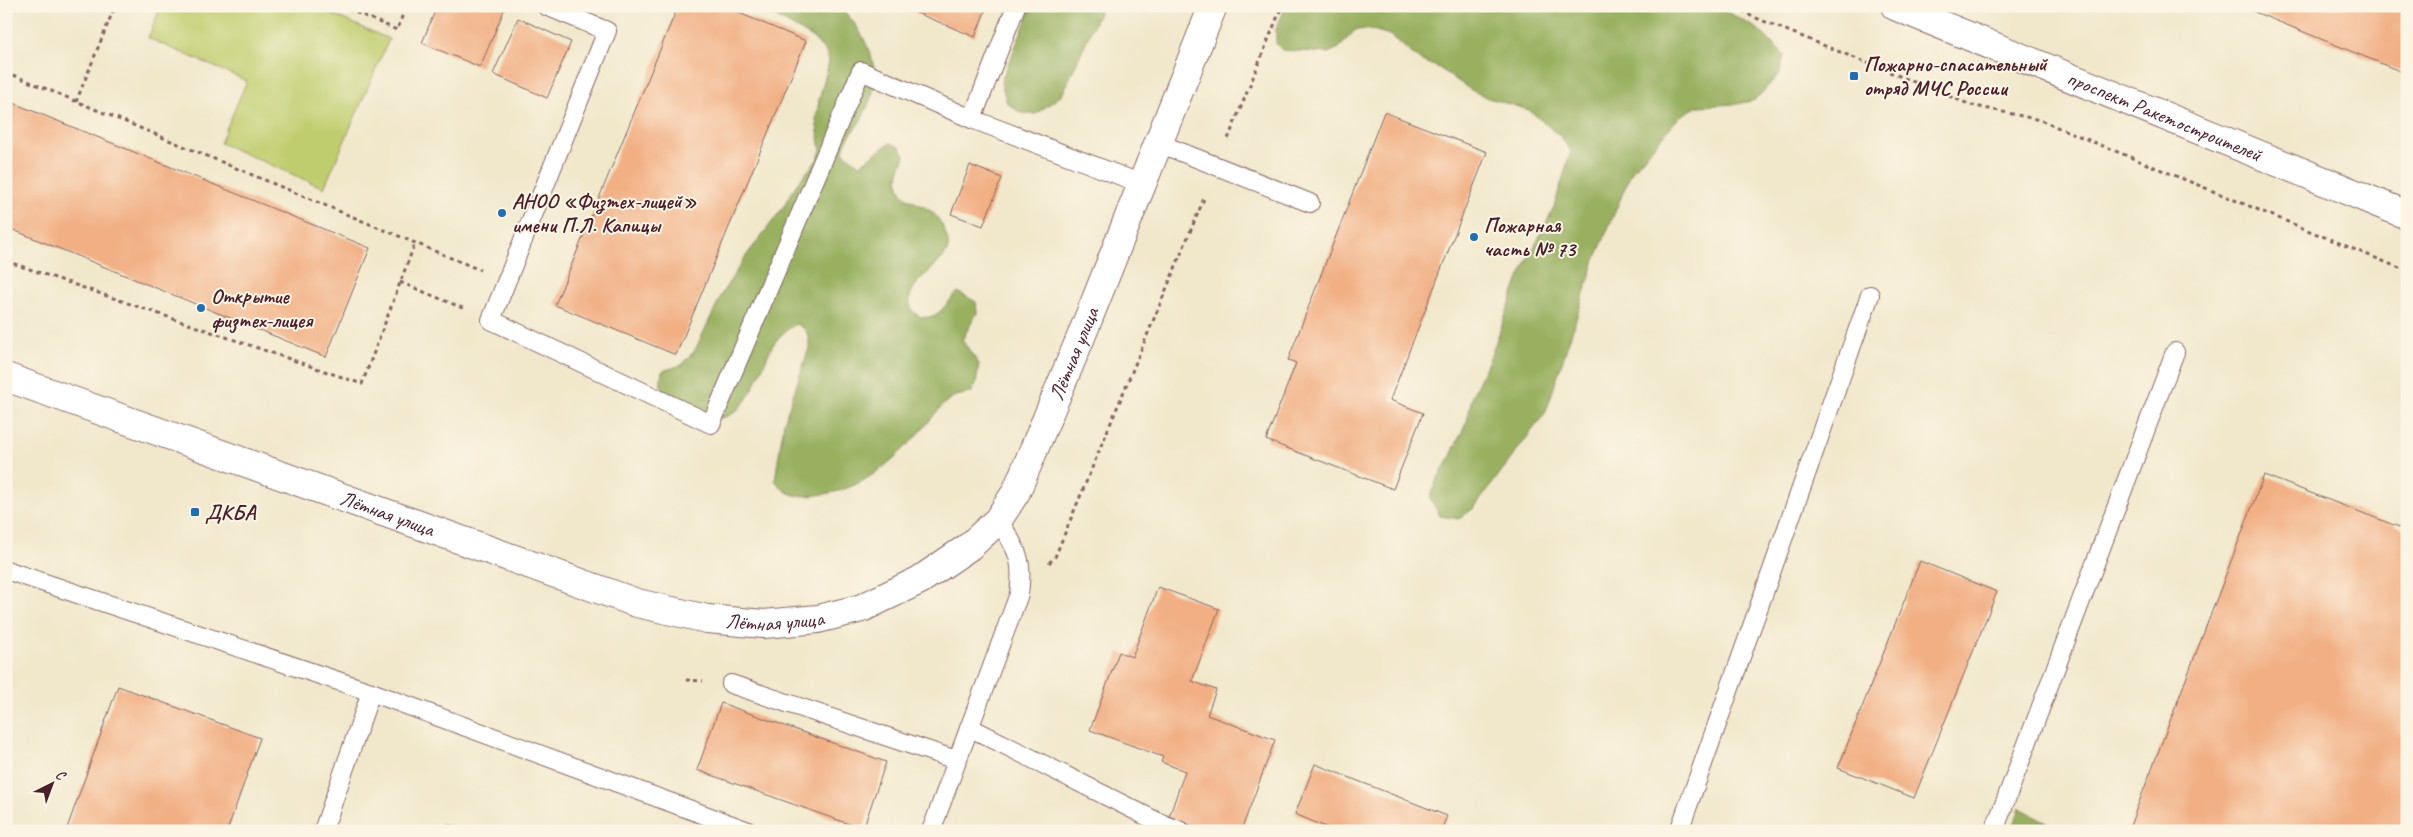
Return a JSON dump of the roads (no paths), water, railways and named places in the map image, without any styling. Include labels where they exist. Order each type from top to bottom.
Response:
[{"type":"street","name":"Лётная улица","points":[[6,377],[636,603],[708,619],[764,624],[818,619],[862,608],[920,580],[970,546],[998,520],[1016,492],[1213,6]]},
{"type":"street","name":"проспект Ракетостроителей","points":[[1894,6],[2407,215]]},
{"type":"lane","points":[[546,6],[607,31],[491,320],[711,424],[861,71],[972,119],[1142,184]]},
{"type":"lane","points":[[972,119],[1016,6]]},
{"type":"lane","points":[[1158,143],[1310,203]]},
{"type":"lane","points":[[1679,831],[1870,295]]},
{"type":"lane","points":[[1994,831],[2175,352]]},
{"type":"lane","points":[[931,831],[1019,594],[1022,572],[1017,549],[998,520]]},
{"type":"lane","points":[[6,570],[371,692],[748,831]]},
{"type":"lane","points":[[731,684],[956,760]]},
{"type":"lane","points":[[323,831],[371,692]]},
{"type":"lane","points":[[969,727],[1156,822],[1181,831]]},
{"type":"place","name":"Пожарно-спасательный отряд МЧС России","points":[[1854,76]]},
{"type":"place","name":"АНОО «Физтех-лицей» имени П.Л. Капицы","points":[[502,213]]},
{"type":"place","name":"Пожарная часть № 73","points":[[1474,237]]},
{"type":"place","name":"Открытие физтех-лицея","points":[[201,308]]},
{"type":"place","name":"ДКБА","points":[[195,512]]}]
